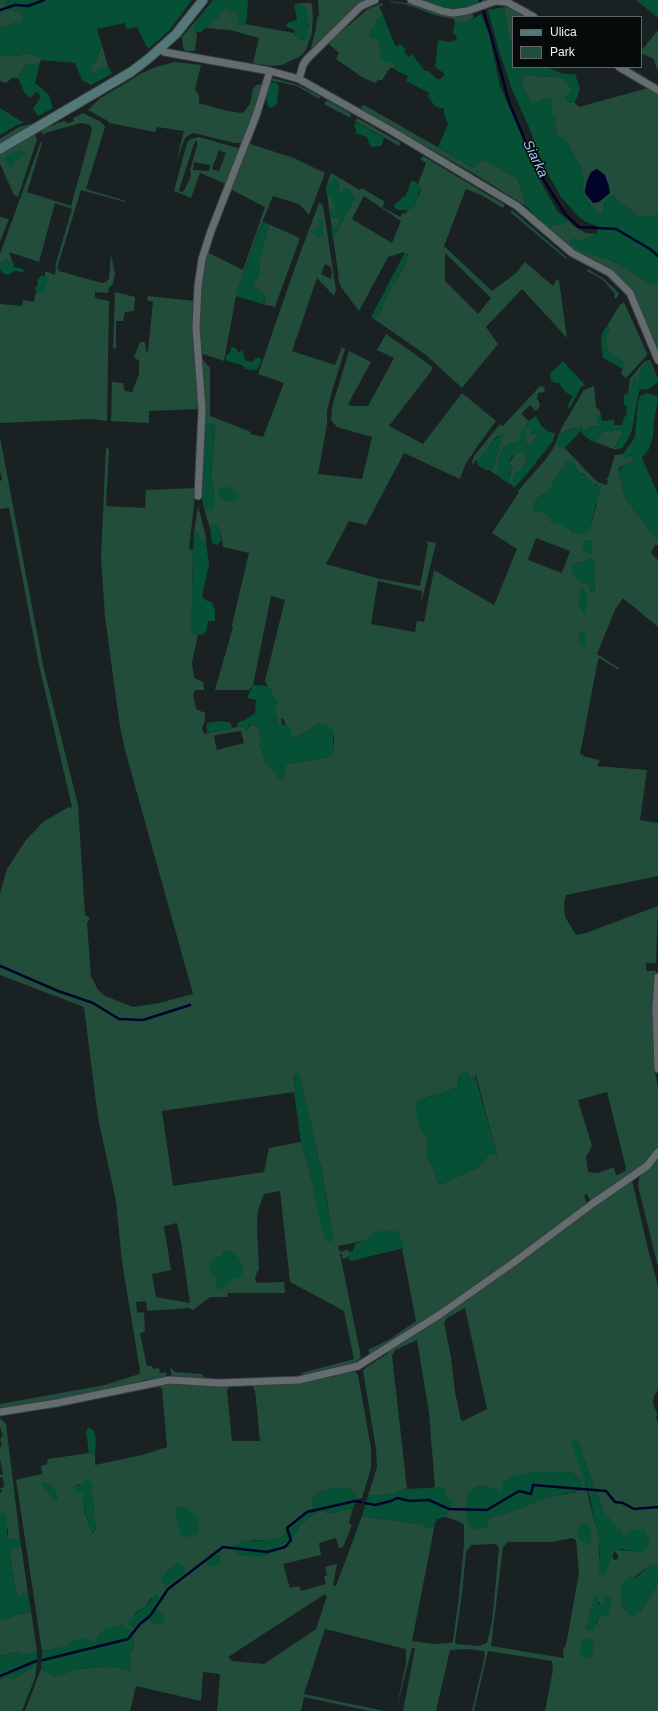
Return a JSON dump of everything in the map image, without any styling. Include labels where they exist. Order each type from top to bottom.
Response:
[{"type":"main road","points":[[0,149],[131,72],[176,34],[203,0]]},
{"type":"street","points":[[299,79],[303,65],[307,59],[361,6],[375,0]]},
{"type":"street","points":[[411,0],[442,11],[453,13],[467,11],[496,1],[507,2],[532,16]]},
{"type":"street","points":[[160,49],[164,52],[270,71],[299,79],[390,130],[517,206],[572,253],[610,273],[630,293],[658,360]]},
{"type":"street","points":[[621,68],[658,90]]},
{"type":"street","points":[[198,496],[202,410],[196,327],[198,286],[202,259],[211,231],[256,116],[270,71]]},
{"type":"street","points":[[658,977],[656,1008],[658,1069]]},
{"type":"street","points":[[0,1412],[58,1403],[169,1380],[219,1383],[299,1380],[358,1366],[439,1316],[592,1204],[647,1166],[658,1152]]},
{"type":"green space","points":[[0,0],[9,0],[5,2],[7,9],[22,12],[24,20],[0,28]]},
{"type":"green space","points":[[9,0],[192,0],[169,31],[148,49],[137,27],[126,29],[125,23],[97,29],[102,46],[95,62],[90,68],[92,74],[108,66],[112,74],[91,85],[82,80],[75,63],[41,60],[38,56],[26,53],[16,56],[2,55],[0,52],[0,28],[24,20],[22,12],[7,9],[5,2]]},
{"type":"green space","points":[[213,0],[248,0],[247,20],[245,24],[240,25],[238,23],[238,14],[240,11],[236,13],[229,11],[228,9],[224,9],[216,19],[201,32],[194,32],[194,27],[200,16]]},
{"type":"green space","points":[[318,0],[365,0],[313,48],[311,48],[317,17],[319,16]]},
{"type":"green space","points":[[417,0],[488,0],[466,7],[450,9]]},
{"type":"green space","points":[[636,0],[658,0],[658,18]]},
{"type":"green space","points":[[390,1],[412,4],[446,15],[463,16],[472,13],[474,17],[467,22],[455,23],[454,19],[434,15],[414,7]]},
{"type":"green space","points":[[299,3],[310,3],[312,5],[312,32],[306,50],[301,56],[282,65],[272,66],[253,63],[259,38],[230,30],[205,28],[216,19],[224,9],[228,9],[240,11],[238,14],[238,23],[240,25],[245,24],[294,33],[295,36],[309,26],[304,6]]},
{"type":"green space","points":[[299,3],[306,7],[309,24],[307,28],[309,35],[304,41],[299,40],[294,33],[295,30],[287,27],[286,25],[289,22],[297,20],[294,5]]},
{"type":"green space","points":[[382,3],[383,5],[379,6],[383,15],[377,20],[374,27],[385,61],[395,64],[394,68],[390,68],[382,80],[378,80],[375,83],[362,77],[336,59],[339,53],[328,43],[368,9]]},
{"type":"green space","points":[[504,7],[512,8],[527,16],[512,16],[512,44],[508,35]]},
{"type":"green space","points":[[504,7],[508,35],[512,44],[512,68],[548,68],[563,74],[575,74],[580,88],[574,102],[568,103],[564,98],[572,89],[564,79],[556,76],[547,77],[527,74],[520,81],[532,105],[540,99],[553,99],[551,112],[556,118],[556,130],[558,136],[566,141],[580,166],[584,180],[582,187],[584,195],[598,214],[602,212],[604,201],[612,195],[637,216],[653,216],[658,214],[658,285],[648,283],[636,274],[611,260],[581,251],[570,245],[569,241],[574,239],[579,241],[597,234],[597,226],[586,222],[578,216],[561,197],[546,171],[531,132],[512,90],[488,10]]},
{"type":"green space","points":[[481,14],[489,34],[500,86],[543,186],[558,212],[568,220],[562,225],[555,224],[549,229],[526,206],[518,178],[482,159],[474,168],[438,147],[448,124],[444,114],[444,109],[435,106],[428,97],[429,93],[406,81],[408,76],[397,71],[394,68],[395,64],[385,61],[380,57],[381,50],[377,38],[371,39],[369,36],[369,30],[374,27],[377,20],[383,15],[395,45],[398,47],[400,44],[406,49],[404,52],[409,57],[412,54],[425,71],[428,71],[437,79],[440,79],[445,74],[435,67],[438,40],[450,42],[456,40],[457,37],[453,33],[455,23],[467,22]]},
{"type":"green space","points":[[200,16],[194,27],[194,32],[197,33],[195,51],[186,51],[183,48],[182,37]]},
{"type":"green space","points":[[658,30],[657,70],[654,59],[642,53],[642,50]]},
{"type":"green space","points":[[102,46],[108,66],[92,74],[90,68],[95,62]]},
{"type":"green space","points":[[0,52],[2,55],[16,56],[26,53],[38,56],[41,60],[40,63],[25,66],[18,78],[12,78],[6,83],[0,81]]},
{"type":"green space","points":[[175,62],[201,65],[195,90],[199,95],[199,103],[228,111],[244,112],[250,104],[253,89],[256,85],[262,84],[259,99],[242,143],[235,143],[194,133],[185,138],[176,162],[184,131],[157,127],[155,132],[109,123],[88,110],[99,99],[142,73],[156,67]]},
{"type":"green space","points":[[40,63],[35,83],[49,95],[53,108],[38,116],[33,109],[40,98],[39,93],[36,92],[30,98],[24,92],[18,78],[25,66]]},
{"type":"green space","points":[[527,74],[547,77],[556,76],[565,79],[572,89],[567,95],[568,103],[574,102],[579,107],[648,88],[658,93],[658,214],[653,216],[637,216],[612,195],[602,212],[598,215],[584,195],[582,187],[584,180],[580,166],[566,141],[558,136],[555,130],[556,118],[532,105],[520,81]]},
{"type":"green space","points":[[269,77],[298,85],[320,96],[319,99],[297,86],[269,80]]},
{"type":"green space","points":[[270,82],[277,83],[279,87],[277,104],[272,108],[268,107],[266,99]]},
{"type":"green space","points":[[327,100],[351,114],[350,118],[324,104]]},
{"type":"green space","points":[[364,105],[474,168],[482,159],[518,178],[526,206],[471,172],[362,110],[361,106]]},
{"type":"green space","points":[[0,108],[24,123],[17,125],[0,135]]},
{"type":"green space","points":[[262,109],[250,144],[294,158],[325,173],[309,215],[299,204],[273,196],[258,232],[236,296],[224,361],[200,353],[198,303],[206,252],[220,217],[209,253],[243,270],[265,207],[232,190],[221,215]]},
{"type":"green space","points":[[83,113],[101,122],[105,127],[86,189],[126,201],[125,202],[81,190],[57,268],[59,271],[102,283],[106,282],[109,279],[111,254],[115,274],[113,283],[109,288],[108,293],[95,292],[95,297],[98,299],[109,301],[107,421],[91,419],[0,423],[0,304],[22,306],[23,300],[34,302],[36,292],[38,293],[46,285],[47,278],[45,276],[45,271],[55,275],[55,266],[72,209],[55,203],[39,262],[9,252],[12,261],[16,264],[6,260],[0,264],[0,254],[41,141],[42,143],[27,192],[71,206],[92,130],[90,125],[81,123],[45,133],[44,135],[41,133],[42,129],[64,121],[68,123],[74,121],[73,118]]},
{"type":"green space","points":[[357,118],[401,143],[399,146],[355,121]]},
{"type":"green space","points":[[356,122],[384,138],[381,146],[370,146],[367,137],[355,133],[356,129],[354,126]]},
{"type":"green space","points":[[32,124],[0,144],[0,139],[19,127]]},
{"type":"green space","points":[[35,134],[37,139],[36,143],[18,197],[14,195],[0,164],[0,154]]},
{"type":"green space","points":[[199,137],[241,149],[226,184],[200,173],[191,198],[174,191],[187,143],[191,139]],"holes":[[[195,141],[197,141],[190,170],[191,176],[184,191],[179,191]],[[219,150],[226,153],[219,171],[217,171],[212,169]],[[194,162],[210,165],[209,171],[193,170]]]},
{"type":"green space","points":[[18,151],[23,151],[25,154],[24,157],[15,161],[14,165],[10,166],[7,164],[5,160],[6,156]]},
{"type":"green space","points":[[423,156],[505,205],[503,208],[481,195],[466,189],[444,246],[492,291],[515,274],[525,262],[553,286],[557,279],[559,281],[567,338],[522,289],[486,327],[498,344],[462,388],[426,355],[374,319],[379,315],[389,291],[404,268],[408,254],[404,254],[404,252],[388,257],[359,311],[339,283],[333,238],[355,197],[338,194],[339,180],[328,185],[335,205],[338,209],[337,211],[335,210],[333,218],[341,216],[335,231],[332,225],[333,234],[326,187],[331,173],[360,190],[362,188],[385,202],[382,207],[400,217],[403,213],[406,214],[408,209],[411,210],[421,190],[418,184],[426,163],[420,159]],"holes":[[[364,196],[401,221],[392,243],[352,219]],[[445,253],[491,298],[478,314],[445,281]]]},
{"type":"green space","points":[[335,178],[339,180],[338,194],[345,188],[349,189],[355,197],[333,239],[331,225],[333,225],[335,230],[341,216],[331,218],[331,209],[337,211],[338,209],[335,208],[333,198],[327,196],[326,187],[332,179]]},
{"type":"green space","points":[[411,181],[418,184],[421,190],[418,194],[417,203],[411,210],[398,210],[394,207],[394,205],[406,195]]},
{"type":"green space","points":[[319,203],[322,204],[336,290],[334,296],[317,278],[292,351],[335,365],[342,347],[345,349],[327,411],[327,424],[318,474],[362,479],[372,437],[337,427],[331,420],[332,407],[349,351],[371,362],[348,404],[352,406],[368,406],[394,358],[377,350],[386,334],[432,367],[432,370],[389,426],[423,444],[462,393],[496,421],[465,465],[460,479],[404,453],[366,525],[349,521],[326,564],[380,579],[420,586],[428,544],[426,541],[436,543],[421,604],[422,591],[378,581],[371,624],[415,632],[417,621],[424,622],[434,570],[494,605],[517,549],[492,533],[519,492],[518,491],[545,460],[556,442],[560,447],[562,446],[565,448],[594,479],[607,485],[608,480],[605,479],[608,478],[615,455],[623,454],[623,458],[633,455],[634,459],[631,463],[625,464],[619,468],[619,476],[622,481],[626,498],[643,522],[658,539],[658,545],[655,545],[651,553],[658,560],[658,627],[623,598],[615,610],[597,654],[619,668],[619,670],[599,658],[580,754],[600,760],[597,766],[647,770],[640,820],[658,823],[658,876],[566,895],[564,903],[565,917],[576,935],[586,933],[658,906],[656,963],[646,963],[646,971],[656,971],[653,1035],[655,1072],[658,1087],[658,1148],[650,1160],[591,1202],[587,1194],[584,1195],[587,1204],[531,1247],[461,1297],[371,1356],[368,1350],[390,1339],[416,1321],[402,1249],[404,1248],[364,1241],[338,1246],[340,1252],[349,1250],[350,1255],[345,1259],[342,1258],[342,1254],[340,1254],[361,1357],[356,1362],[302,1377],[302,1373],[354,1359],[344,1311],[290,1282],[280,1191],[264,1194],[258,1210],[257,1226],[259,1270],[255,1279],[257,1283],[284,1282],[285,1293],[228,1293],[227,1297],[210,1297],[193,1310],[189,1308],[147,1311],[146,1301],[136,1302],[137,1313],[144,1312],[145,1331],[140,1334],[147,1366],[152,1366],[153,1369],[159,1368],[160,1373],[166,1372],[166,1378],[149,1379],[106,1390],[47,1402],[0,1409],[0,1404],[105,1385],[139,1374],[140,1371],[122,1262],[116,1201],[98,1118],[84,1007],[0,975],[0,893],[7,869],[26,840],[43,822],[67,808],[72,807],[39,665],[9,508],[0,509],[0,481],[2,480],[0,470],[0,437],[43,665],[78,805],[85,915],[90,918],[87,923],[91,976],[98,990],[105,996],[133,1007],[159,1003],[193,994],[125,750],[120,727],[105,617],[101,557],[106,448],[109,449],[106,506],[145,508],[146,490],[196,488],[189,549],[193,550],[193,634],[198,635],[192,662],[194,678],[203,682],[204,690],[196,690],[193,694],[196,709],[205,713],[205,720],[202,728],[204,734],[244,726],[246,731],[251,724],[260,727],[259,730],[262,741],[259,743],[266,762],[281,780],[286,764],[330,757],[334,748],[334,736],[321,723],[295,738],[291,737],[283,718],[281,719],[282,725],[278,724],[276,719],[279,718],[276,716],[274,707],[278,704],[265,681],[285,600],[271,596],[253,685],[249,690],[215,690],[233,627],[232,625],[249,553],[223,547],[220,529],[212,524],[210,528],[204,508],[211,510],[215,493],[211,479],[215,432],[214,424],[204,426],[200,357],[210,368],[210,416],[251,432],[250,434],[263,437],[284,383],[258,374]],"holes":[[[325,264],[331,267],[331,279],[321,274]],[[568,461],[580,473],[584,474],[592,484],[597,484],[597,504],[589,531],[574,532],[564,525],[551,522],[549,515],[544,512],[541,495],[548,493],[559,472]],[[536,538],[570,551],[562,573],[528,560]],[[575,563],[594,563],[593,575],[595,591],[589,587],[588,579]],[[241,731],[244,743],[217,750],[214,738],[215,735]],[[467,1072],[471,1079],[476,1075],[497,1156],[490,1153],[477,1168],[439,1185],[427,1154],[429,1144],[417,1101],[457,1088],[459,1076]],[[299,1074],[320,1164],[329,1211],[316,1201],[310,1170],[301,1142],[269,1148],[264,1172],[173,1186],[162,1111],[294,1092],[294,1076]],[[607,1092],[626,1168],[625,1171],[616,1175],[614,1167],[598,1173],[588,1172],[586,1157],[592,1146],[578,1100]],[[177,1223],[190,1303],[156,1297],[152,1274],[171,1270],[164,1226]]]},
{"type":"green space","points":[[512,210],[566,257],[566,259],[510,212]]},
{"type":"green space","points":[[0,217],[9,219],[0,242]]},
{"type":"green space","points":[[318,219],[321,221],[324,219],[322,230],[324,232],[318,240],[317,234],[315,235],[310,232],[311,229],[313,229],[315,232],[315,228],[319,226],[317,221]]},
{"type":"green space","points":[[568,220],[575,227],[586,233],[597,234],[579,241],[574,239],[569,241],[597,256],[611,260],[636,274],[648,283],[658,285],[658,352],[631,292],[624,281],[604,265],[569,247],[549,229],[555,224],[562,225]]},
{"type":"green space","points":[[262,222],[268,224],[269,227],[258,264],[260,273],[255,281],[253,289],[259,289],[267,297],[262,304],[236,296]]},
{"type":"green space","points":[[268,224],[300,238],[275,307],[262,304],[265,302],[264,294],[259,289],[253,289],[255,281],[260,273],[258,264]]},
{"type":"green space","points":[[404,254],[408,255],[404,268],[389,291],[379,315],[374,319],[371,317]]},
{"type":"green space","points":[[6,260],[13,263],[14,267],[26,271],[15,271],[8,275],[3,273],[0,270],[0,264]]},
{"type":"green space","points":[[588,269],[604,279],[616,290],[619,294],[616,299],[614,297],[615,294],[603,280],[587,271]]},
{"type":"green space","points":[[42,275],[49,279],[49,282],[46,285],[44,293],[38,293],[35,289],[38,284],[37,280]]},
{"type":"green space","points":[[115,292],[135,297],[134,311],[125,312],[123,321],[116,321],[116,349],[113,348]]},
{"type":"green space","points":[[148,296],[195,301],[199,409],[149,411],[149,423],[111,421],[112,382],[123,383],[125,391],[132,392],[139,374],[139,361],[134,357],[140,342],[145,342],[146,352],[148,351],[153,302],[147,300]]},
{"type":"green space","points":[[624,302],[647,353],[647,355],[626,378],[621,374],[625,363],[608,352],[605,338],[609,329],[607,326],[619,306]]},
{"type":"green space","points":[[607,326],[609,329],[605,338],[608,352],[625,363],[623,369],[603,358],[601,342],[602,333]]},
{"type":"green space","points":[[232,347],[236,348],[238,353],[242,350],[246,361],[252,362],[256,358],[261,358],[260,365],[256,370],[246,369],[242,365],[227,361],[226,356],[229,354]]},
{"type":"green space","points":[[650,360],[658,382],[648,361],[641,368],[639,381],[628,394],[630,379],[644,362]]},
{"type":"green space","points":[[563,361],[585,385],[581,387],[569,409],[568,405],[573,396],[565,392],[559,383],[555,383],[551,380],[550,374]]},
{"type":"green space","points":[[648,361],[658,382],[649,389],[641,389],[639,391],[632,430],[622,448],[618,449],[615,447],[621,436],[621,429],[602,432],[595,442],[591,441],[581,433],[590,427],[600,427],[597,419],[598,416],[601,416],[602,421],[614,420],[614,425],[622,425],[627,414],[627,407],[624,405],[624,395],[630,393],[634,378],[639,381],[641,368]]},
{"type":"green space","points":[[540,386],[544,387],[545,389],[544,392],[538,393],[537,398],[540,406],[536,411],[530,405],[521,414],[529,421],[526,423],[537,436],[530,445],[526,443],[526,431],[519,441],[503,448],[497,463],[497,475],[489,470],[493,469],[502,435],[497,436],[478,461],[476,460],[473,465],[472,462],[474,456],[500,424],[503,426]]},
{"type":"green space","points":[[594,386],[596,408],[599,409],[601,416],[598,416],[600,427],[590,427],[581,433],[583,429],[574,428],[559,434],[584,390]]},
{"type":"green space","points":[[646,393],[657,396],[658,400],[653,437],[649,449],[642,458],[658,494],[658,539],[643,522],[626,498],[618,472],[625,464],[631,463],[633,459],[633,455],[630,455],[625,460],[623,458],[623,454],[635,437],[638,402],[640,396]]},
{"type":"green space","points":[[536,416],[541,426],[549,432],[555,433],[553,441],[514,488],[511,485],[513,478],[515,474],[525,466],[527,462],[526,456],[521,452],[516,453],[511,458],[509,463],[513,469],[509,473],[511,478],[507,483],[497,475],[497,463],[503,448],[508,444],[519,441],[519,436],[523,429],[526,431],[526,443],[530,445],[537,436],[536,433],[530,435],[530,429],[526,427],[526,423]]},
{"type":"green space","points":[[207,423],[214,424],[215,432],[211,479],[215,493],[215,504],[211,511],[204,508],[202,500],[204,426]]},
{"type":"green space","points":[[582,426],[583,429],[565,448],[562,446],[560,447],[556,442],[559,434]]},
{"type":"green space","points":[[622,429],[621,436],[615,447],[618,449],[616,450],[595,442],[602,432]]},
{"type":"green space","points":[[500,434],[502,435],[493,470],[486,470],[479,466],[477,463],[478,459]]},
{"type":"green space","points":[[521,452],[526,456],[527,462],[522,469],[515,474],[511,485],[508,483],[512,466],[509,463],[516,453]]},
{"type":"green space","points":[[568,461],[573,461],[576,470],[588,478],[592,484],[601,486],[589,531],[582,534],[574,532],[571,529],[566,529],[563,525],[550,522],[549,515],[544,512],[535,512],[532,506],[537,498],[548,492],[559,472]]},
{"type":"green space","points":[[225,486],[239,493],[239,500],[232,502],[223,500],[218,491]]},
{"type":"green space","points":[[198,506],[207,544],[206,542],[199,540],[198,533],[194,534]]},
{"type":"green space","points":[[212,524],[216,524],[220,529],[221,541],[217,545],[212,543],[210,528]]},
{"type":"green space","points":[[198,533],[199,540],[206,542],[209,565],[202,596],[205,600],[212,602],[215,609],[215,621],[208,621],[206,632],[203,635],[193,634],[191,631],[194,534]]},
{"type":"green space","points":[[584,540],[592,540],[592,554],[588,554],[583,550],[582,543]]},
{"type":"green space","points":[[588,558],[592,558],[594,563],[593,575],[595,592],[590,592],[588,580],[586,584],[582,583],[577,580],[572,573],[572,566],[575,563],[586,562]]},
{"type":"green space","points":[[580,588],[584,588],[587,598],[584,615],[579,605]]},
{"type":"green space","points":[[581,630],[585,632],[586,647],[577,643]]},
{"type":"green space","points":[[253,685],[268,686],[278,704],[274,707],[276,716],[279,718],[276,719],[278,724],[286,725],[291,729],[291,737],[296,738],[321,723],[328,725],[332,729],[334,748],[330,757],[286,764],[284,778],[281,780],[266,762],[259,743],[262,741],[259,730],[260,727],[251,724],[246,731],[244,726],[237,727],[238,722],[245,720],[255,713],[256,700],[247,698]]},
{"type":"green space","points":[[222,721],[231,723],[232,728],[207,733],[207,723]]},
{"type":"green space","points":[[467,1072],[471,1079],[475,1075],[497,1156],[490,1153],[477,1168],[439,1185],[427,1154],[429,1144],[427,1137],[422,1133],[415,1110],[417,1101],[457,1088],[459,1076]]},
{"type":"green space","points":[[295,1073],[299,1074],[320,1164],[334,1240],[331,1242],[326,1242],[321,1228],[310,1170],[301,1142],[294,1092]]},
{"type":"green space","points":[[658,1157],[658,1267],[638,1186],[639,1178]]},
{"type":"green space","points":[[631,1182],[633,1184],[658,1286],[658,1390],[654,1396],[653,1403],[658,1422],[658,1564],[647,1567],[621,1588],[621,1603],[625,1610],[640,1612],[658,1583],[658,1711],[545,1711],[553,1670],[552,1661],[488,1651],[474,1711],[472,1711],[485,1655],[484,1651],[467,1649],[450,1650],[436,1711],[403,1711],[415,1648],[412,1648],[396,1711],[406,1663],[406,1649],[325,1629],[304,1694],[384,1711],[370,1711],[304,1697],[301,1711],[217,1711],[220,1676],[219,1674],[203,1672],[201,1701],[136,1686],[130,1711],[25,1711],[41,1669],[55,1676],[78,1669],[111,1666],[131,1671],[129,1653],[134,1647],[131,1631],[95,1642],[42,1651],[16,1480],[42,1474],[41,1466],[47,1464],[48,1459],[89,1453],[95,1454],[95,1465],[142,1455],[167,1447],[162,1389],[160,1387],[150,1388],[150,1385],[170,1383],[241,1386],[242,1387],[229,1387],[227,1390],[232,1441],[260,1441],[255,1390],[253,1386],[295,1383],[353,1369],[358,1375],[371,1448],[371,1468],[362,1498],[357,1499],[355,1494],[333,1488],[317,1494],[312,1499],[314,1508],[304,1513],[304,1518],[280,1538],[269,1540],[252,1540],[236,1552],[242,1556],[277,1547],[293,1537],[299,1526],[315,1513],[326,1510],[327,1514],[353,1508],[349,1523],[352,1525],[343,1547],[339,1548],[336,1538],[319,1543],[321,1555],[283,1564],[290,1588],[299,1586],[301,1591],[326,1584],[324,1577],[327,1575],[325,1567],[337,1564],[333,1585],[336,1586],[362,1516],[421,1524],[432,1528],[435,1524],[412,1641],[433,1644],[451,1643],[453,1641],[459,1596],[464,1545],[464,1525],[458,1521],[445,1517],[451,1505],[441,1487],[435,1488],[429,1413],[417,1340],[395,1350],[392,1356],[407,1489],[393,1494],[368,1496],[377,1467],[376,1449],[363,1371],[365,1368],[387,1354],[392,1348],[577,1216]],"holes":[[[465,1308],[487,1409],[463,1421],[461,1420],[455,1392],[451,1357],[444,1323],[447,1318]],[[578,1442],[603,1511],[624,1538],[644,1531],[649,1541],[636,1551],[617,1550],[615,1551],[618,1555],[618,1559],[614,1560],[612,1556],[610,1560],[599,1557],[600,1540],[598,1528],[595,1524],[585,1483]],[[531,1472],[571,1472],[581,1480],[576,1492],[548,1497],[510,1512],[468,1525],[467,1494],[477,1486],[489,1487],[502,1493]],[[86,1480],[93,1485],[90,1491],[94,1505],[93,1515],[96,1528],[93,1534],[84,1511],[84,1493],[77,1492],[74,1488],[77,1484],[81,1484]],[[181,1507],[193,1514],[199,1527],[195,1535],[179,1526],[176,1518]],[[572,1538],[576,1540],[579,1573],[566,1645],[563,1649],[564,1658],[491,1646],[503,1547],[508,1542],[552,1542]],[[496,1544],[499,1548],[492,1622],[487,1643],[479,1646],[456,1644],[455,1642],[466,1552],[471,1545]],[[178,1563],[173,1580],[166,1586],[166,1572]],[[325,1594],[327,1596],[316,1629],[264,1664],[232,1661],[228,1657]],[[595,1595],[601,1606],[603,1615],[598,1618],[597,1623],[586,1630]],[[151,1598],[159,1602],[156,1609],[163,1615],[153,1622],[147,1617],[134,1628],[135,1613],[145,1607]]]},
{"type":"green space","points":[[392,1230],[398,1232],[404,1248],[351,1261],[348,1258],[350,1255],[349,1252],[353,1251],[355,1244],[364,1241],[373,1232]]},
{"type":"green space","points":[[227,1250],[237,1255],[244,1270],[240,1277],[232,1277],[230,1283],[219,1290],[216,1288],[217,1276],[210,1274],[209,1263],[222,1255],[222,1251]]},
{"type":"green space","points":[[170,1367],[175,1372],[202,1374],[203,1377],[214,1378],[213,1381],[172,1378]]},
{"type":"green space","points":[[0,1418],[6,1424],[20,1539],[7,1539],[8,1532],[5,1515],[0,1513],[0,1493],[2,1491],[0,1488],[4,1487],[3,1477],[0,1478],[0,1475],[3,1474],[0,1459],[0,1447],[2,1446],[0,1439],[3,1435],[0,1427]]},
{"type":"green space","points":[[89,1428],[93,1430],[96,1437],[95,1454],[89,1453],[86,1432]]},
{"type":"green space","points":[[574,1438],[578,1442],[603,1511],[621,1531],[624,1538],[629,1530],[640,1529],[644,1531],[649,1541],[648,1548],[642,1553],[622,1549],[614,1552],[605,1575],[599,1576],[600,1540],[598,1528],[595,1524],[590,1497],[571,1442]]},
{"type":"green space","points":[[531,1472],[571,1472],[581,1480],[584,1490],[548,1497],[510,1512],[490,1517],[486,1528],[476,1530],[468,1525],[467,1494],[477,1486],[489,1487],[502,1493],[502,1482],[512,1476]]},
{"type":"green space","points":[[86,1480],[91,1481],[93,1485],[90,1491],[94,1505],[93,1515],[96,1528],[92,1534],[82,1502],[84,1493],[77,1493],[74,1488],[74,1486],[81,1484]]},
{"type":"green space","points":[[44,1481],[55,1490],[58,1496],[57,1500],[54,1501],[46,1491],[42,1484]]},
{"type":"green space","points":[[333,1488],[349,1488],[353,1491],[357,1499],[353,1508],[327,1514],[326,1510],[315,1513],[299,1526],[293,1537],[277,1547],[276,1552],[260,1557],[242,1556],[236,1552],[233,1546],[241,1541],[280,1538],[304,1518],[304,1513],[314,1508],[312,1499],[317,1494]]},
{"type":"green space","points":[[444,1488],[447,1497],[452,1500],[451,1505],[445,1517],[437,1519],[432,1528],[426,1528],[421,1524],[362,1516],[368,1496],[393,1494],[407,1489]]},
{"type":"green space","points":[[176,1507],[181,1507],[188,1510],[199,1521],[199,1527],[195,1535],[189,1537],[181,1536],[176,1518]]},
{"type":"green space","points":[[0,1513],[6,1515],[7,1539],[20,1539],[21,1545],[8,1552],[12,1563],[11,1570],[15,1577],[13,1583],[15,1585],[17,1596],[21,1597],[22,1594],[28,1593],[31,1611],[0,1620]]},
{"type":"green space","points":[[581,1524],[588,1524],[591,1530],[592,1538],[590,1544],[583,1543],[578,1537],[578,1527]]},
{"type":"green space","points":[[21,1545],[28,1593],[22,1594],[21,1598],[17,1596],[15,1585],[13,1583],[15,1577],[11,1570],[12,1563],[8,1552]]},
{"type":"green space","points":[[215,1555],[218,1555],[221,1559],[219,1565],[213,1566],[206,1564],[206,1562]]},
{"type":"green space","points":[[178,1563],[185,1567],[184,1573],[166,1586],[161,1583],[166,1572]]},
{"type":"green space","points":[[658,1564],[658,1583],[640,1612],[631,1618],[621,1603],[621,1588],[623,1582],[628,1576],[637,1577],[647,1567]]},
{"type":"green space","points":[[156,1594],[159,1597],[159,1602],[156,1609],[163,1615],[165,1619],[164,1623],[159,1625],[147,1617],[134,1628],[130,1626],[128,1620],[145,1607]]},
{"type":"green space","points":[[595,1595],[599,1595],[598,1603],[601,1606],[605,1596],[611,1597],[609,1615],[603,1615],[598,1618],[593,1631],[586,1630]]},
{"type":"green space","points":[[31,1611],[37,1651],[24,1656],[16,1652],[0,1656],[0,1620]]},
{"type":"green space","points":[[121,1624],[131,1630],[134,1648],[129,1653],[131,1671],[111,1666],[78,1669],[55,1676],[41,1669],[42,1651],[65,1647],[71,1641],[89,1638],[95,1642],[101,1631]]},
{"type":"green space","points":[[587,1638],[594,1640],[594,1649],[591,1657],[586,1659],[580,1655],[580,1649],[583,1640]]},
{"type":"green space","points":[[37,1651],[37,1664],[14,1679],[6,1677],[0,1679],[0,1656],[16,1652],[24,1656]]},
{"type":"green space","points":[[37,1664],[35,1678],[22,1711],[0,1711],[0,1679],[6,1677],[14,1679]]},
{"type":"water","points":[[597,169],[605,175],[610,193],[599,202],[593,203],[585,193],[585,190],[591,172]]},
{"type":"waterway","points":[[0,10],[15,5],[28,6],[44,0]]},
{"type":"waterway","name":"Siarka","points":[[480,0],[509,102],[537,169],[565,214],[579,227],[616,229],[650,249],[658,256]]},
{"type":"waterway","points":[[0,966],[58,991],[93,1003],[119,1019],[143,1020],[190,1005]]},
{"type":"waterway","points":[[365,1503],[375,1505],[397,1498],[410,1501],[429,1500],[449,1509],[487,1510],[519,1491],[531,1494],[533,1485],[606,1491],[615,1502],[623,1503],[634,1509],[658,1507]]},
{"type":"waterway","points":[[43,1660],[128,1639],[140,1624],[150,1616],[168,1589],[223,1547],[267,1552],[285,1547],[291,1540],[287,1528],[307,1512],[355,1501],[361,1502]]},
{"type":"waterway","points":[[0,1676],[36,1661]]}]
